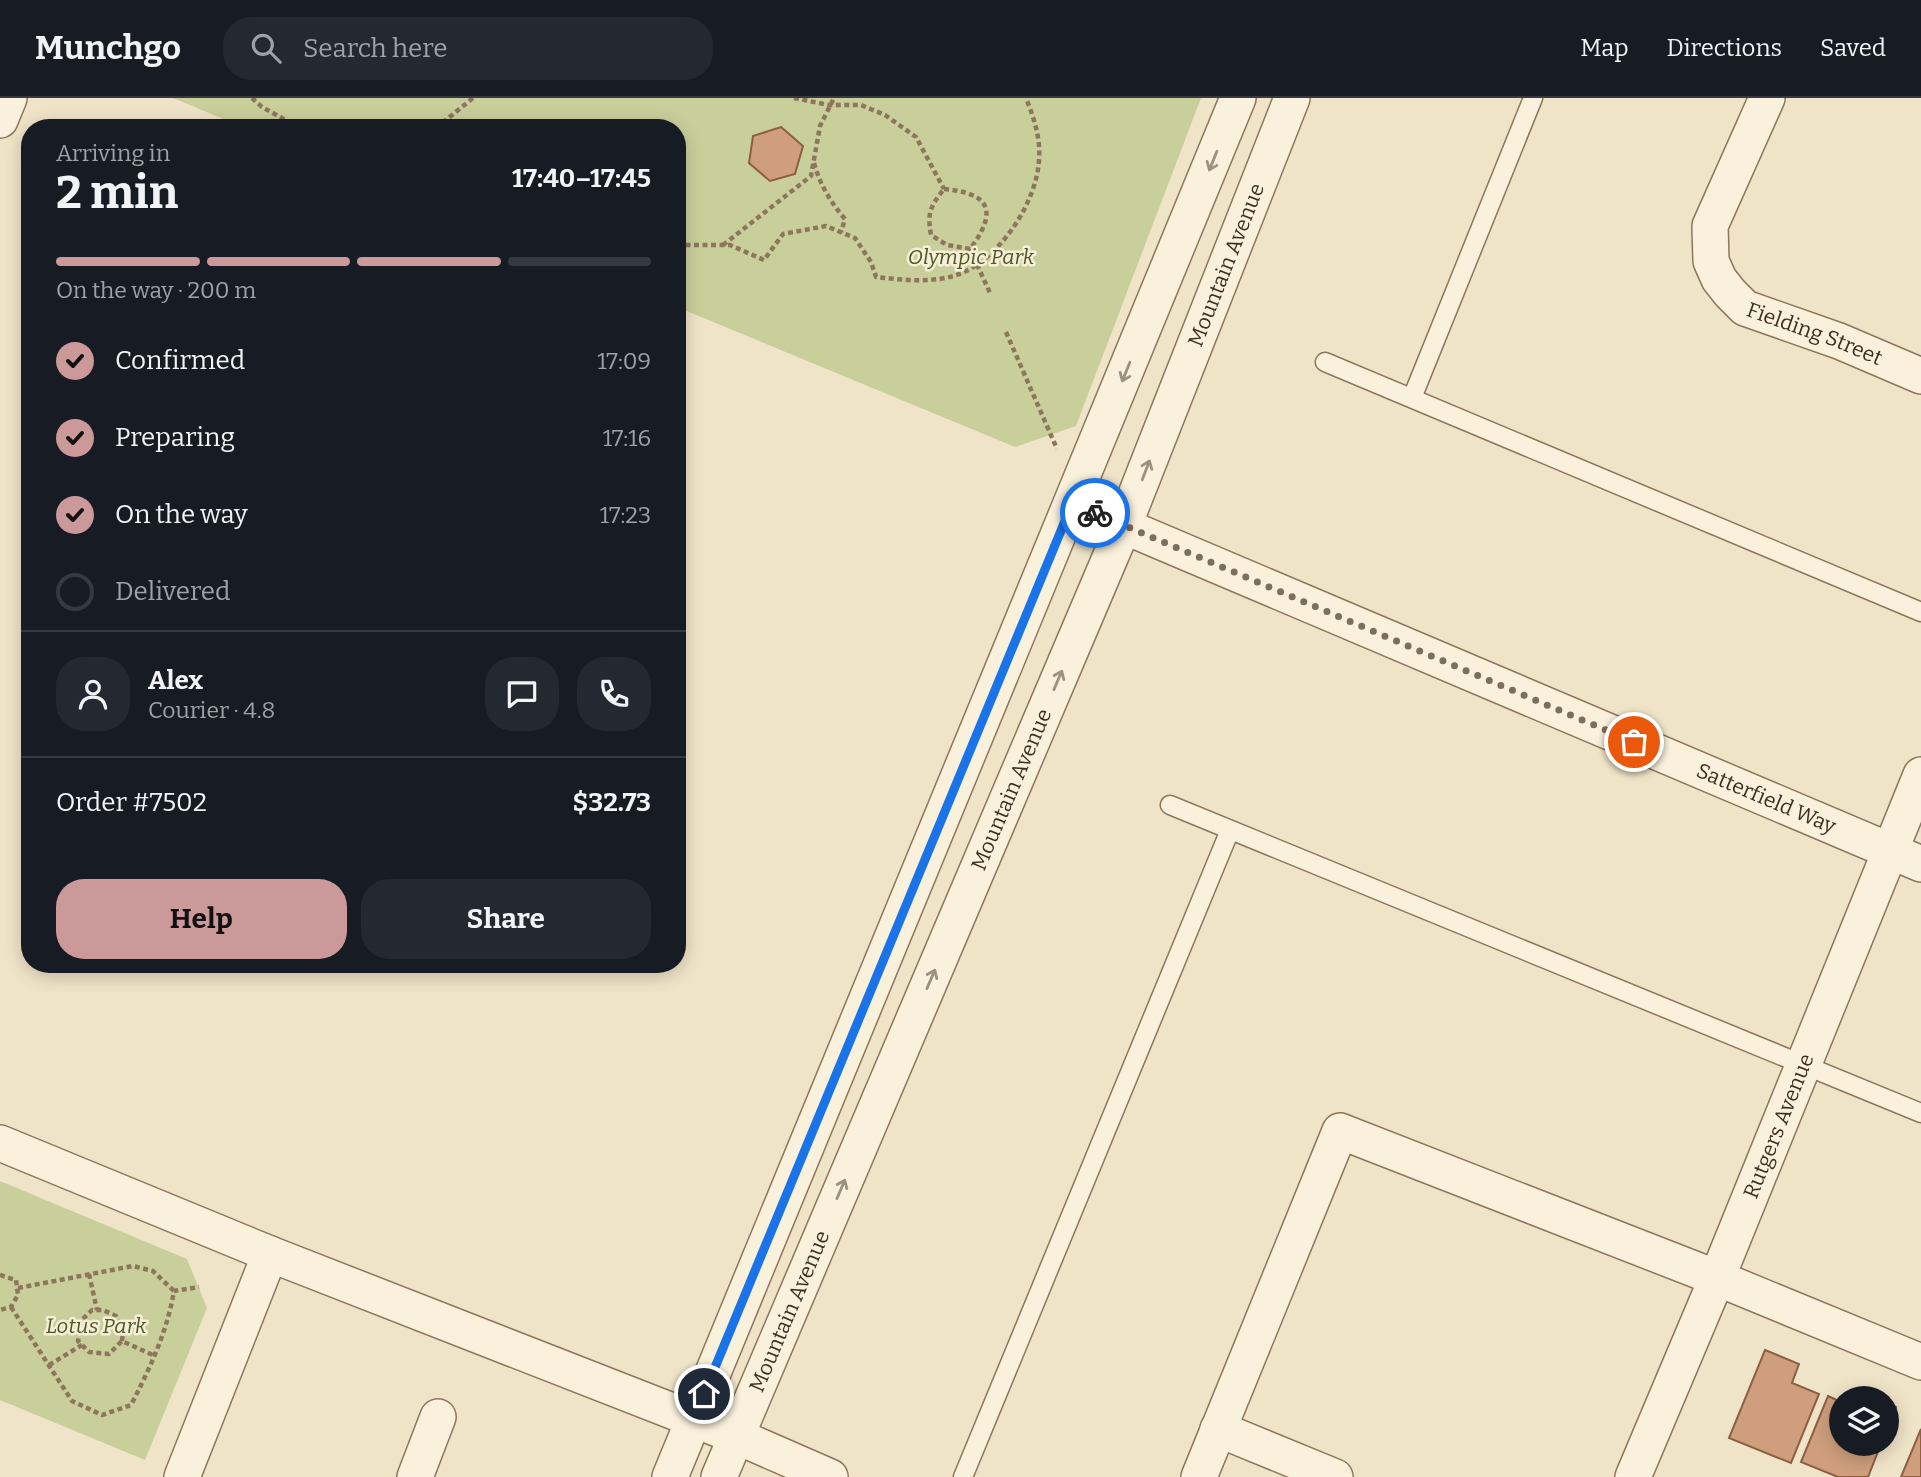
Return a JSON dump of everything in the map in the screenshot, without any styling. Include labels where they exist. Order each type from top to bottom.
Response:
[{"type":"street","points":[[0,120],[9,98]]},
{"type":"street","points":[[670,1477],[1238,98]]},
{"type":"street","name":"Mountain Avenue","points":[[719,1477],[1124,525],[1292,98]]},
{"type":"street","name":"Fielding Street","points":[[1767,98],[1710,226],[1711,261],[1719,279],[1745,309],[1839,341],[1921,376]]},
{"type":"street","name":"Satterfield Way","points":[[1072,504],[1905,857]]},
{"type":"street","name":"Rutgers Avenue","points":[[1633,1477],[1717,1278],[1802,1064],[1905,857],[1921,775]]},
{"type":"street","points":[[1199,1477],[1340,1131],[1717,1278],[1921,1362]]},
{"type":"street","points":[[0,1143],[270,1254],[736,1436],[831,1477]]},
{"type":"street","points":[[181,1477],[270,1254]]},
{"type":"street","points":[[415,1477],[438,1417]]},
{"type":"street","points":[[1218,1429],[1335,1477]]},
{"type":"lane","points":[[1412,398],[1533,98]]},
{"type":"lane","points":[[1325,362],[1921,612]]},
{"type":"lane","points":[[1170,806],[1921,1113]]},
{"type":"lane","points":[[963,1477],[1230,830]]},
{"type":"path","points":[[252,98],[284,119]]},
{"type":"path","points":[[447,119],[473,98]]},
{"type":"path","points":[[794,98],[830,106],[861,105],[885,115],[916,137],[944,189]]},
{"type":"path","points":[[722,245],[811,176],[820,126],[834,98]]},
{"type":"path","points":[[686,245],[730,245],[764,260],[783,234],[826,226],[855,238],[871,262],[876,277],[910,281],[934,279],[962,272],[994,251],[1027,206],[1039,161],[1036,122],[1026,98]]},
{"type":"path","points":[[813,162],[829,200],[845,219],[841,232]]},
{"type":"path","points":[[944,189],[933,203],[928,217],[931,235],[947,245],[970,249]]},
{"type":"path","points":[[944,189],[978,196],[986,207],[986,220],[970,249]]},
{"type":"path","points":[[970,249],[990,293]]},
{"type":"path","points":[[1006,332],[1058,451],[1067,445]]},
{"type":"path","points":[[18,1288],[133,1266],[153,1271],[174,1291]]},
{"type":"path","points":[[89,1274],[97,1310]]},
{"type":"path","points":[[0,1275],[16,1280],[18,1288],[11,1307],[0,1310]]},
{"type":"path","points":[[174,1291],[199,1287]]},
{"type":"path","points":[[11,1307],[72,1401],[102,1415],[131,1405],[155,1356],[174,1291]]},
{"type":"path","points":[[92,1310],[97,1310],[116,1316],[123,1332],[122,1341],[109,1354],[89,1352],[78,1341],[81,1321],[92,1310]]},
{"type":"path","points":[[122,1341],[155,1356]]},
{"type":"path","points":[[49,1366],[82,1345]]},
{"type":"green space","name":"Olympic Park","points":[[173,98],[1201,98],[1076,426],[1015,447],[686,311],[686,119],[223,119]]},
{"type":"green space","name":"Lotus Park","points":[[0,1181],[187,1259],[207,1308],[145,1460],[0,1400]]},
{"type":"building","points":[[781,127],[803,146],[795,174],[770,181],[749,163],[753,136]]},
{"type":"building","points":[[1765,1350],[1799,1364],[1792,1383],[1819,1394],[1791,1463],[1729,1438]]},
{"type":"building","points":[[1828,1396],[1829,1456],[1876,1456],[1868,1477],[1838,1477],[1801,1462]]},
{"type":"building","points":[[1921,1429],[1921,1477],[1901,1477]]},
{"type":"way so far","points":[[1095,513],[1634,742]]},
{"type":"route","points":[[704,1394],[1072,504],[1095,513]]}]
